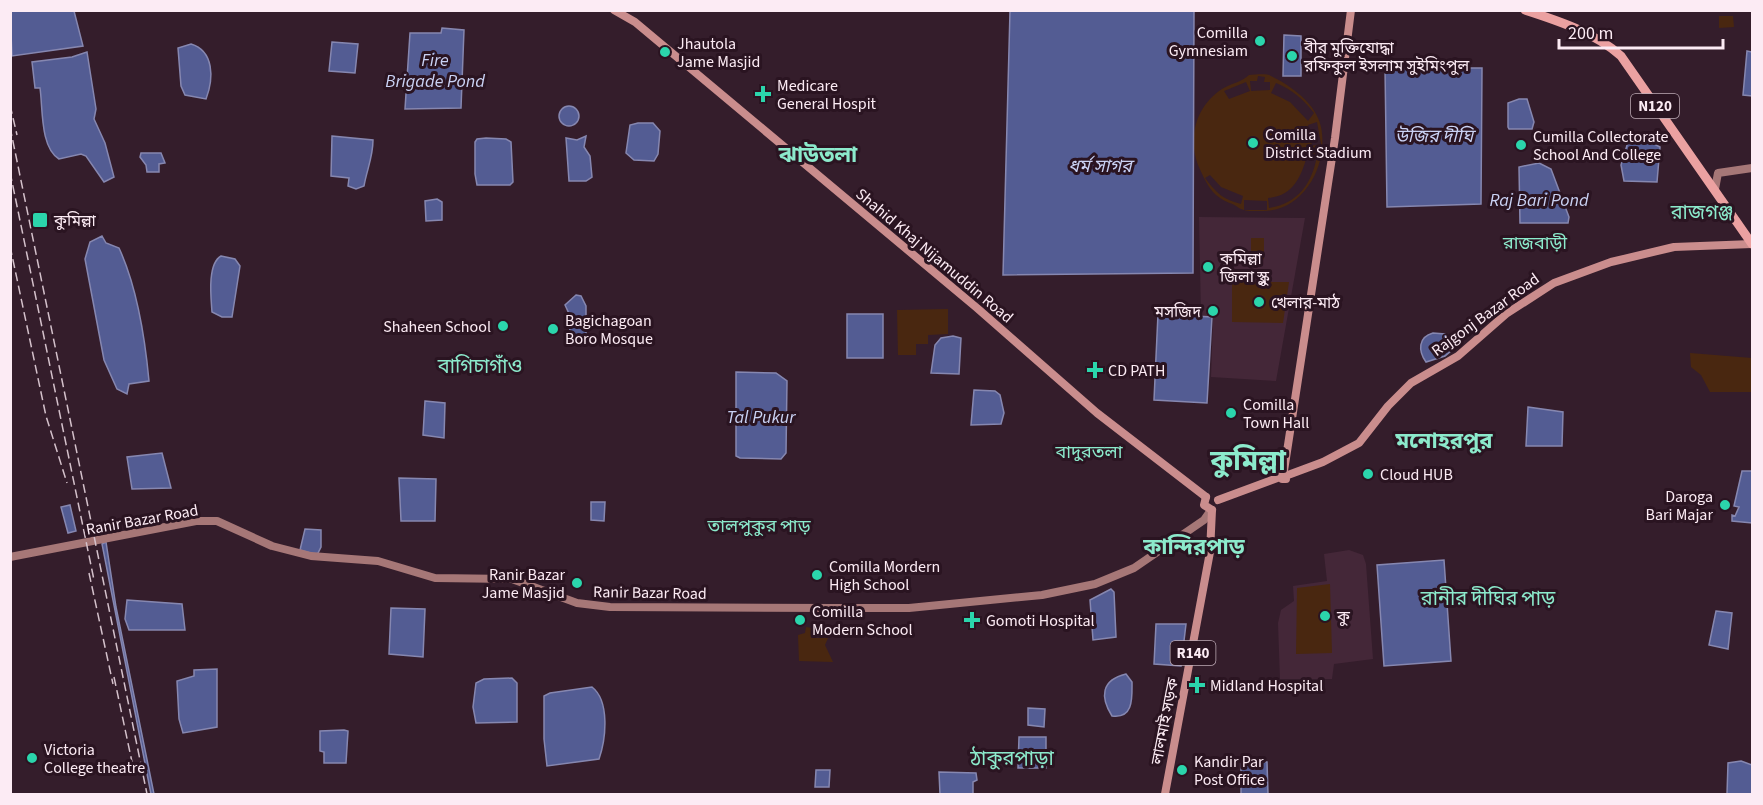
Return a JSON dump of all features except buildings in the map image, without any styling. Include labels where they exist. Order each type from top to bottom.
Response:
[{"type":"highway","name":"N120","points":[[1525,10],[1575,30],[1613,49],[1621,56],[1752,244]]},
{"type":"main road","name":"Shahid Khaj Nijamuddin Road","points":[[614,10],[626,14],[1113,425],[1206,497]]},
{"type":"main road","points":[[1284,474],[1313,269],[1335,138],[1351,10]]},
{"type":"main road","points":[[1715,189],[1718,173],[1752,168]]},
{"type":"main road","name":"Rajgonj Bazar Road","points":[[1218,500],[1284,474],[1323,462],[1359,443],[1388,406],[1411,383],[1458,356],[1506,314],[1554,283],[1611,262],[1674,247],[1752,244]]},
{"type":"main road","points":[[1214,496],[1218,500],[1217,506],[1212,510],[1204,505],[1206,497],[1214,496]]},
{"type":"main road","name":"Ranir Bazar Road","points":[[10,557],[196,521],[217,521],[272,546],[311,556],[378,561],[426,577],[512,579],[577,603],[644,607],[909,608],[1042,595],[1095,584],[1134,568],[1204,520],[1212,510]]},
{"type":"main road","name":"লালমাই সড়ক","points":[[1165,795],[1210,552],[1212,510]]},
{"type":"shaded area","points":[[1719,16],[1733,16],[1734,27],[1719,28]]},
{"type":"shaded area","name":"Comilla District Stadium","points":[[1249,75],[1271,76],[1302,96],[1314,110],[1321,127],[1322,142],[1321,156],[1310,184],[1290,204],[1262,211],[1244,210],[1216,195],[1207,183],[1195,154],[1194,133],[1196,122],[1206,104],[1222,89]],"holes":[[[1258,76],[1265,77],[1264,82],[1270,82],[1270,90],[1251,91],[1250,81],[1257,81]],[[1246,82],[1250,91],[1229,99],[1224,91]],[[1276,83],[1306,103],[1314,113],[1308,121],[1290,102],[1271,93]],[[1317,122],[1321,144],[1312,146],[1308,125]],[[1307,156],[1317,156],[1315,166],[1302,191],[1288,202],[1269,208],[1268,198],[1284,194],[1290,189],[1299,178]],[[1210,175],[1221,187],[1243,196],[1241,204],[1217,192],[1205,178]]]},
{"type":"shaded area","points":[[1199,217],[1305,218],[1276,381],[1211,377],[1213,317],[1201,316]]},
{"type":"shaded area","points":[[1251,238],[1264,238],[1264,259],[1251,259]]},
{"type":"shaded area","name":"খেলার-মাঠ","points":[[1232,282],[1289,282],[1283,323],[1232,322]]},
{"type":"shaded area","points":[[948,309],[948,334],[928,335],[928,344],[916,344],[916,355],[898,355],[897,310]]},
{"type":"shaded area","points":[[1690,353],[1752,358],[1752,392],[1710,392],[1701,375],[1691,367]]},
{"type":"shaded area","name":"কু","points":[[1349,550],[1363,555],[1366,564],[1373,659],[1334,664],[1332,679],[1280,679],[1278,623],[1281,610],[1294,601],[1293,586],[1327,581],[1324,554]]},
{"type":"shaded area","points":[[1330,584],[1332,653],[1296,654],[1297,588]]},
{"type":"shaded area","points":[[806,627],[812,628],[811,638],[828,638],[825,645],[833,662],[799,661],[798,635],[805,633]]},
{"type":"water","points":[[10,11],[74,11],[83,46],[12,56]]},
{"type":"water","name":"ধর্ম সাগর","points":[[1010,11],[1194,11],[1193,273],[1003,275]]},
{"type":"water","name":"Fire Brigade Pond","points":[[442,28],[464,30],[461,108],[405,109],[410,33],[441,33]]},
{"type":"water","name":"বীর মুক্তিযোদ্ধা রফিকুল ইসলাম সুইমিংপুল","points":[[1284,35],[1301,36],[1301,76],[1283,76]]},
{"type":"water","points":[[332,42],[358,44],[355,73],[329,71]]},
{"type":"water","points":[[191,44],[204,53],[210,66],[210,83],[206,99],[185,95],[181,86],[178,48]]},
{"type":"water","points":[[1747,51],[1752,52],[1752,96],[1743,95]]},
{"type":"water","points":[[87,52],[96,109],[94,119],[105,143],[114,177],[104,182],[86,156],[81,154],[59,159],[53,153],[45,137],[40,88],[35,88],[32,62],[72,57]]},
{"type":"water","name":"উজির দীঘি","points":[[1385,68],[1482,68],[1481,204],[1387,207]]},
{"type":"water","points":[[1527,99],[1534,122],[1532,129],[1509,129],[1508,127],[1508,103]]},
{"type":"water","points":[[569,106],[576,109],[579,116],[576,123],[569,126],[562,123],[559,116],[562,109]]},
{"type":"water","points":[[653,123],[660,131],[658,154],[654,161],[634,160],[626,153],[630,125]]},
{"type":"water","points":[[332,136],[373,140],[364,186],[356,189],[348,186],[349,178],[331,176]]},
{"type":"water","points":[[586,136],[584,147],[590,156],[592,177],[586,181],[569,181],[566,138],[577,140]]},
{"type":"water","points":[[477,139],[506,139],[511,142],[513,182],[510,185],[477,185],[475,142]]},
{"type":"water","points":[[1628,142],[1652,143],[1660,147],[1657,182],[1624,181],[1621,165]]},
{"type":"water","points":[[141,153],[161,153],[165,163],[159,164],[159,172],[147,172],[146,165],[140,157]]},
{"type":"water","name":"Raj Bari Pond","points":[[1539,163],[1551,169],[1569,217],[1568,223],[1520,223],[1519,167]]},
{"type":"water","points":[[437,199],[442,202],[442,220],[426,221],[425,201]]},
{"type":"water","points":[[102,236],[106,243],[119,248],[131,279],[142,330],[149,381],[129,384],[127,394],[117,389],[104,360],[85,259],[90,242]]},
{"type":"water","points":[[221,256],[235,259],[240,266],[232,317],[222,317],[212,312],[212,274]]},
{"type":"water","points":[[576,295],[581,296],[586,306],[586,341],[569,337],[571,318],[565,305]]},
{"type":"water","points":[[847,314],[883,314],[883,358],[847,358]]},
{"type":"water","points":[[1158,314],[1212,317],[1207,403],[1154,400]]},
{"type":"water","points":[[1433,333],[1445,334],[1451,351],[1445,356],[1426,362],[1421,345],[1424,338]]},
{"type":"water","points":[[953,336],[961,338],[959,374],[931,373],[935,345],[941,338]]},
{"type":"water","name":"Tal Pukur","points":[[736,372],[776,373],[787,381],[786,453],[781,459],[736,456]]},
{"type":"water","points":[[974,390],[995,391],[1000,395],[1004,413],[1001,424],[971,425]]},
{"type":"water","points":[[425,401],[445,403],[444,438],[423,435]]},
{"type":"water","points":[[1528,407],[1563,412],[1562,446],[1526,446]]},
{"type":"water","points":[[162,453],[171,488],[132,489],[127,457]]},
{"type":"water","points":[[1742,471],[1752,471],[1752,523],[1732,521],[1732,515],[1735,516],[1739,507],[1734,506]]},
{"type":"water","points":[[399,478],[436,479],[435,521],[401,521]]},
{"type":"water","points":[[591,502],[605,502],[604,521],[591,520]]},
{"type":"water","points":[[70,505],[76,531],[68,533],[61,507]]},
{"type":"water","points":[[305,529],[321,530],[321,547],[317,555],[300,550]]},
{"type":"water","points":[[106,542],[116,607],[154,794],[151,794],[102,544]]},
{"type":"water","points":[[1444,560],[1451,661],[1384,666],[1377,565]]},
{"type":"water","points":[[1111,589],[1114,592],[1116,637],[1093,640],[1090,600]]},
{"type":"water","points":[[127,600],[182,604],[185,630],[129,630],[125,619]]},
{"type":"water","points":[[391,608],[425,609],[423,657],[389,654]]},
{"type":"water","points":[[1716,611],[1732,613],[1728,649],[1709,645]]},
{"type":"water","points":[[1156,624],[1186,624],[1181,666],[1154,664]]},
{"type":"water","points":[[217,669],[217,727],[183,733],[179,719],[177,681],[194,676],[194,670]]},
{"type":"water","points":[[1126,674],[1132,682],[1130,706],[1124,714],[1112,716],[1106,702],[1105,690],[1112,680]]},
{"type":"water","points":[[512,678],[517,683],[517,722],[476,723],[473,707],[476,683],[484,679]]},
{"type":"water","points":[[592,687],[602,701],[605,721],[599,759],[547,766],[544,739],[544,696],[550,693]]},
{"type":"water","points":[[1028,708],[1045,709],[1044,727],[1028,725]]},
{"type":"water","points":[[320,731],[348,731],[346,763],[324,763],[324,752],[320,751]]},
{"type":"water","points":[[1019,737],[1046,737],[1046,768],[1018,768]]},
{"type":"water","points":[[1741,761],[1752,765],[1752,794],[1727,794],[1728,763]]},
{"type":"water","points":[[1267,762],[1268,794],[1241,794],[1241,764]]},
{"type":"water","points":[[816,770],[830,770],[829,787],[815,787]]},
{"type":"water","points":[[939,772],[976,773],[977,780],[973,782],[973,794],[940,794]]},
{"type":"railway","points":[[10,105],[17,135]]},
{"type":"railway","points":[[10,127],[147,794]]},
{"type":"railway","points":[[10,172],[94,580]]},
{"type":"railway","points":[[10,246],[46,416],[67,483]]},
{"type":"railway","points":[[89,573],[113,684]]},
{"type":"railway","points":[[114,677],[132,762]]},
{"type":"place","name":"Comilla Gymnesiam","points":[[1260,41]]},
{"type":"place","name":"Jhautola Jame Masjid","points":[[665,52]]},
{"type":"place","name":"বীর মুক্তিযোদ্ধা রফিকুল ইসলাম সুইমিংপুল","points":[[1292,56]]},
{"type":"place","name":"Medicare General Hospit","points":[[763,94]]},
{"type":"place","name":"Comilla District Stadium","points":[[1253,143]]},
{"type":"place","name":"Cumilla Collectorate School And College","points":[[1521,145]]},
{"type":"place","name":"কুমিল্লা","points":[[40,220]]},
{"type":"place","name":"কুমিল্লা জিলা স্কুল","points":[[1208,267]]},
{"type":"place","name":"খেলার-মাঠ","points":[[1259,302]]},
{"type":"place","name":"মসজিদ","points":[[1213,311]]},
{"type":"place","name":"Shaheen School","points":[[503,326]]},
{"type":"place","name":"Bagichagoan Boro Mosque","points":[[553,329]]},
{"type":"place","name":"CD PATH","points":[[1095,370]]},
{"type":"place","name":"Comilla Town Hall","points":[[1231,413]]},
{"type":"place","name":"Cloud HUB","points":[[1368,474]]},
{"type":"place","name":"Daroga Bari Majar","points":[[1725,505]]},
{"type":"place","name":"Comilla Mordern High School","points":[[817,575]]},
{"type":"place","name":"Ranir Bazar Jame Masjid","points":[[577,583]]},
{"type":"place","name":"কু","points":[[1325,616]]},
{"type":"place","name":"Comilla Modern School","points":[[800,620]]},
{"type":"place","name":"Gomoti Hospital","points":[[972,620]]},
{"type":"place","name":"Midland Hospital","points":[[1197,685]]},
{"type":"place","name":"Victoria College theatre","points":[[32,758]]},
{"type":"place","name":"Kandir Par Post Office","points":[[1182,770]]},
{"type":"district","name":"ঝাউতলা","points":[[818,154]]},
{"type":"district","name":"রাজগঞ্জ","points":[[1702,212]]},
{"type":"district","name":"রাজবাড়ী","points":[[1535,243]]},
{"type":"district","name":"বাগিচাগাঁও","points":[[480,366]]},
{"type":"district","name":"মনোহরপুর","points":[[1444,440]]},
{"type":"district","name":"বাদুরতলা","points":[[1089,452]]},
{"type":"district","name":"কুমিল্লা","points":[[1248,460]]},
{"type":"district","name":"তালপুকুর পাড়","points":[[759,526]]},
{"type":"district","name":"কান্দিরপাড়","points":[[1194,546]]},
{"type":"district","name":"রানীর দীঘির পাড়","points":[[1488,598]]},
{"type":"district","name":"ঠাকুরপাড়া","points":[[1012,758]]}]
